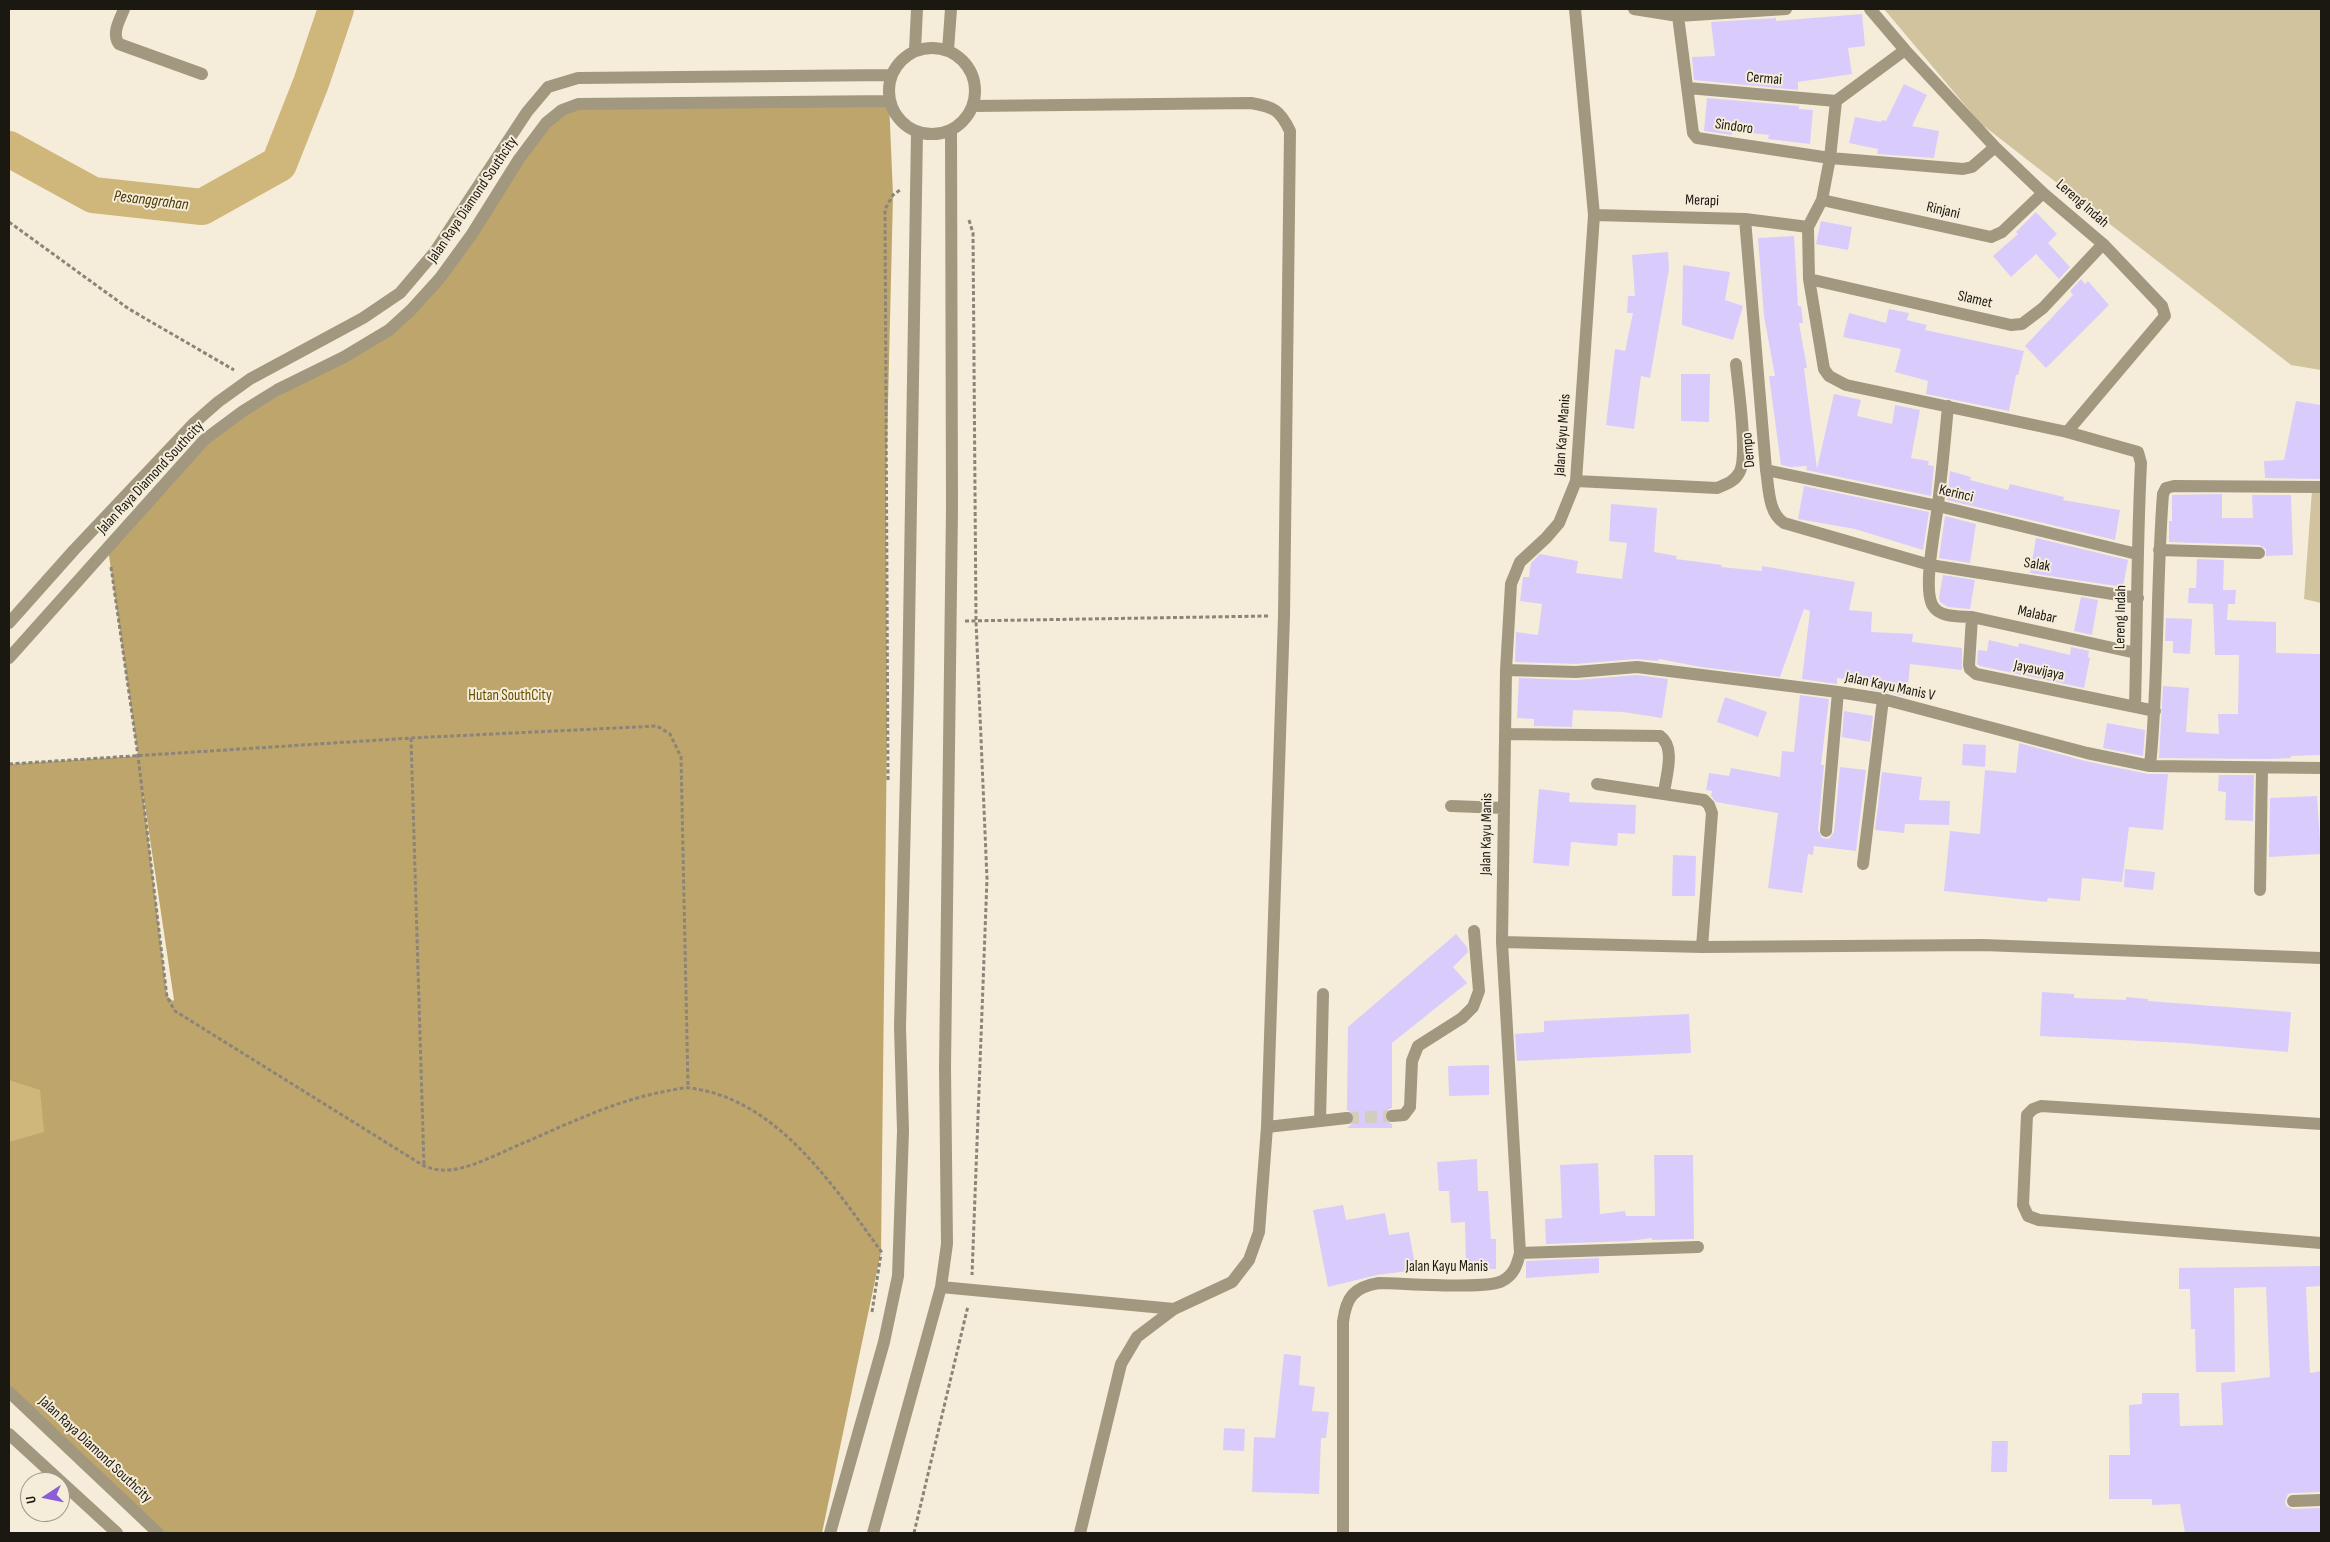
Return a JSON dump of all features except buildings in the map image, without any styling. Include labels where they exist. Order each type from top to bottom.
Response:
[{"type":"street","points":[[124,9],[115,36],[119,44],[202,74]]},
{"type":"street","points":[[915,50],[917,9]]},
{"type":"street","points":[[948,50],[951,9]]},
{"type":"street","name":"Jalan Kayu Manis","points":[[1343,1533],[1343,1322],[1350,1296],[1365,1285],[1379,1283],[1493,1285],[1510,1276],[1515,1269],[1520,1253],[1502,942],[1506,670],[1511,584],[1514,574],[1520,562],[1559,523],[1576,481],[1594,215],[1575,9]]},
{"type":"street","points":[[1634,9],[1678,16],[1786,9]]},
{"type":"street","name":"Lereng Indah","points":[[1870,9],[1905,50],[1995,147],[2043,193],[2103,244],[2162,306],[2164,316],[2067,432]]},
{"type":"street","name":"Sindoro","points":[[1678,16],[1693,133],[1697,138],[1830,158]]},
{"type":"street","points":[[937,47],[948,50],[962,59],[972,73],[975,90],[973,106],[964,120],[951,130],[934,134],[917,132],[904,125],[895,114],[889,101],[888,87],[891,74],[897,64],[915,50],[937,47]]},
{"type":"street","points":[[1808,227],[1822,200],[1830,158],[1836,102],[1905,50]]},
{"type":"street","name":"Jalan Raya Diamond Southcity","points":[[9,623],[74,550],[193,424],[218,402],[250,379],[363,318],[400,293],[434,253],[527,112],[548,87],[578,78],[891,74]]},
{"type":"street","name":"Cermai","points":[[1688,88],[1836,102]]},
{"type":"street","name":"Jalan Raya Diamond Southcity","points":[[9,658],[204,440],[243,410],[277,390],[344,357],[388,330],[410,310],[451,263],[472,234],[519,159],[546,123],[562,110],[578,104],[889,101]]},
{"type":"street","points":[[973,106],[1251,103],[1269,106],[1283,116],[1290,131],[1284,616],[1267,1127],[1259,1232],[1249,1260],[1232,1282],[1174,1309],[1137,1337],[1121,1364],[1080,1533]]},
{"type":"street","points":[[873,1533],[942,1287],[947,1244],[945,1068],[950,824],[951,130]]},
{"type":"street","points":[[830,1533],[884,1342],[898,1276],[903,1132],[900,1027],[917,132]]},
{"type":"street","points":[[1830,158],[1968,169],[1995,147]]},
{"type":"street","name":"Rinjani","points":[[1822,200],[1991,237],[2002,232],[2043,193]]},
{"type":"street","name":"Merapi","points":[[1594,215],[1745,219],[1808,227]]},
{"type":"street","name":"Dempo","points":[[1745,219],[1766,470],[1772,510],[1778,519],[1784,523],[1930,565]]},
{"type":"street","name":"Lereng Indah","points":[[1808,227],[1809,280],[1822,360],[1829,376],[1846,385],[2067,432],[2138,452],[2141,463],[2137,554],[2138,598],[2135,707]]},
{"type":"street","name":"Slamet","points":[[1809,280],[2010,325],[2022,324],[2043,308],[2103,244]]},
{"type":"street","points":[[1576,481],[1717,488],[1731,482],[1740,472],[1743,456],[1736,364]]},
{"type":"street","points":[[1930,565],[1948,406]]},
{"type":"street","name":"Kerinci","points":[[1766,470],[1938,506],[2137,554]]},
{"type":"street","points":[[2150,766],[2155,711],[2159,550],[2163,494],[2166,488],[2174,486],[2321,487]]},
{"type":"street","points":[[2159,550],[2259,553]]},
{"type":"street","name":"Salak","points":[[1930,565],[2138,598]]},
{"type":"street","name":"Malabar","points":[[1930,565],[1930,599],[1938,612],[1972,617],[2136,653]]},
{"type":"street","name":"Jayawijaya","points":[[1972,617],[1969,665],[1970,669],[1976,674],[2155,711]]},
{"type":"street","name":"Jalan Kayu Manis V","points":[[1506,670],[1576,672],[1637,667],[1883,699],[2087,753],[2150,766],[2321,768]]},
{"type":"street","points":[[1826,831],[1838,692]]},
{"type":"street","points":[[1863,864],[1883,699]]},
{"type":"street","points":[[1505,734],[1660,736],[1666,740],[1669,748],[1664,793]]},
{"type":"street","points":[[2260,890],[2262,768]]},
{"type":"street","points":[[1597,784],[1704,800],[1710,805],[1712,813],[1702,947]]},
{"type":"street","points":[[1451,806],[1504,808]]},
{"type":"street","points":[[1392,1116],[1404,1115],[1410,1106],[1412,1061],[1418,1046],[1462,1018],[1473,1007],[1479,992],[1474,931]]},
{"type":"street","points":[[1502,942],[1702,947],[1983,944],[2321,958]]},
{"type":"street","points":[[1320,1121],[1323,994]]},
{"type":"street","points":[[2321,1124],[2041,1106],[2033,1108],[2027,1115],[2023,1205],[2028,1216],[2039,1220],[2321,1242]]},
{"type":"street","points":[[1267,1127],[1347,1118]]},
{"type":"street","points":[[1520,1253],[1698,1247]]},
{"type":"street","points":[[942,1287],[1174,1309]]},
{"type":"street","name":"Jalan Raya Diamond Southcity","points":[[9,1392],[158,1533]]},
{"type":"street","points":[[9,1434],[117,1533]]},
{"type":"street","points":[[2293,1501],[2321,1500]]},
{"type":"path","points":[[888,788],[885,209],[893,194],[916,182]]},
{"type":"path","points":[[914,1533],[972,1290],[988,879],[976,621],[973,233],[968,215]]},
{"type":"path","points":[[9,222],[129,309],[250,379]]},
{"type":"path","points":[[108,549],[138,756],[167,997],[175,1011],[424,1166],[443,1170],[465,1166],[583,1116],[652,1094],[688,1087],[721,1096],[772,1122],[831,1183],[898,1276]]},
{"type":"path","points":[[950,621],[1284,616]]},
{"type":"path","points":[[9,764],[411,738],[657,726],[670,734],[681,757],[688,1087]]},
{"type":"path","points":[[411,738],[424,1166]]},
{"type":"path","points":[[871,1319],[882,1242]]},
{"type":"shaded area","points":[[1884,9],[2321,9],[2321,370],[2291,365],[1980,123]]},
{"type":"shaded area","points":[[2312,490],[2321,490],[2321,603],[2304,599]]},
{"type":"shaded area","points":[[9,1080],[40,1090],[44,1132],[9,1142]]},
{"type":"green space","name":"Hutan SouthCity","points":[[889,101],[893,195],[886,487],[887,729],[881,1252],[822,1533],[158,1533],[9,1392],[9,764],[138,756],[108,549],[204,440],[344,357],[411,310],[562,110]],"holes":[[[142,785],[174,1000],[167,996]]]},
{"type":"waterway","name":"Pesanggrahan","points":[[9,149],[93,195],[202,207],[279,164],[311,83],[336,9]]},
{"type":"tunnel","points":[[1347,1118],[1392,1116]]}]
